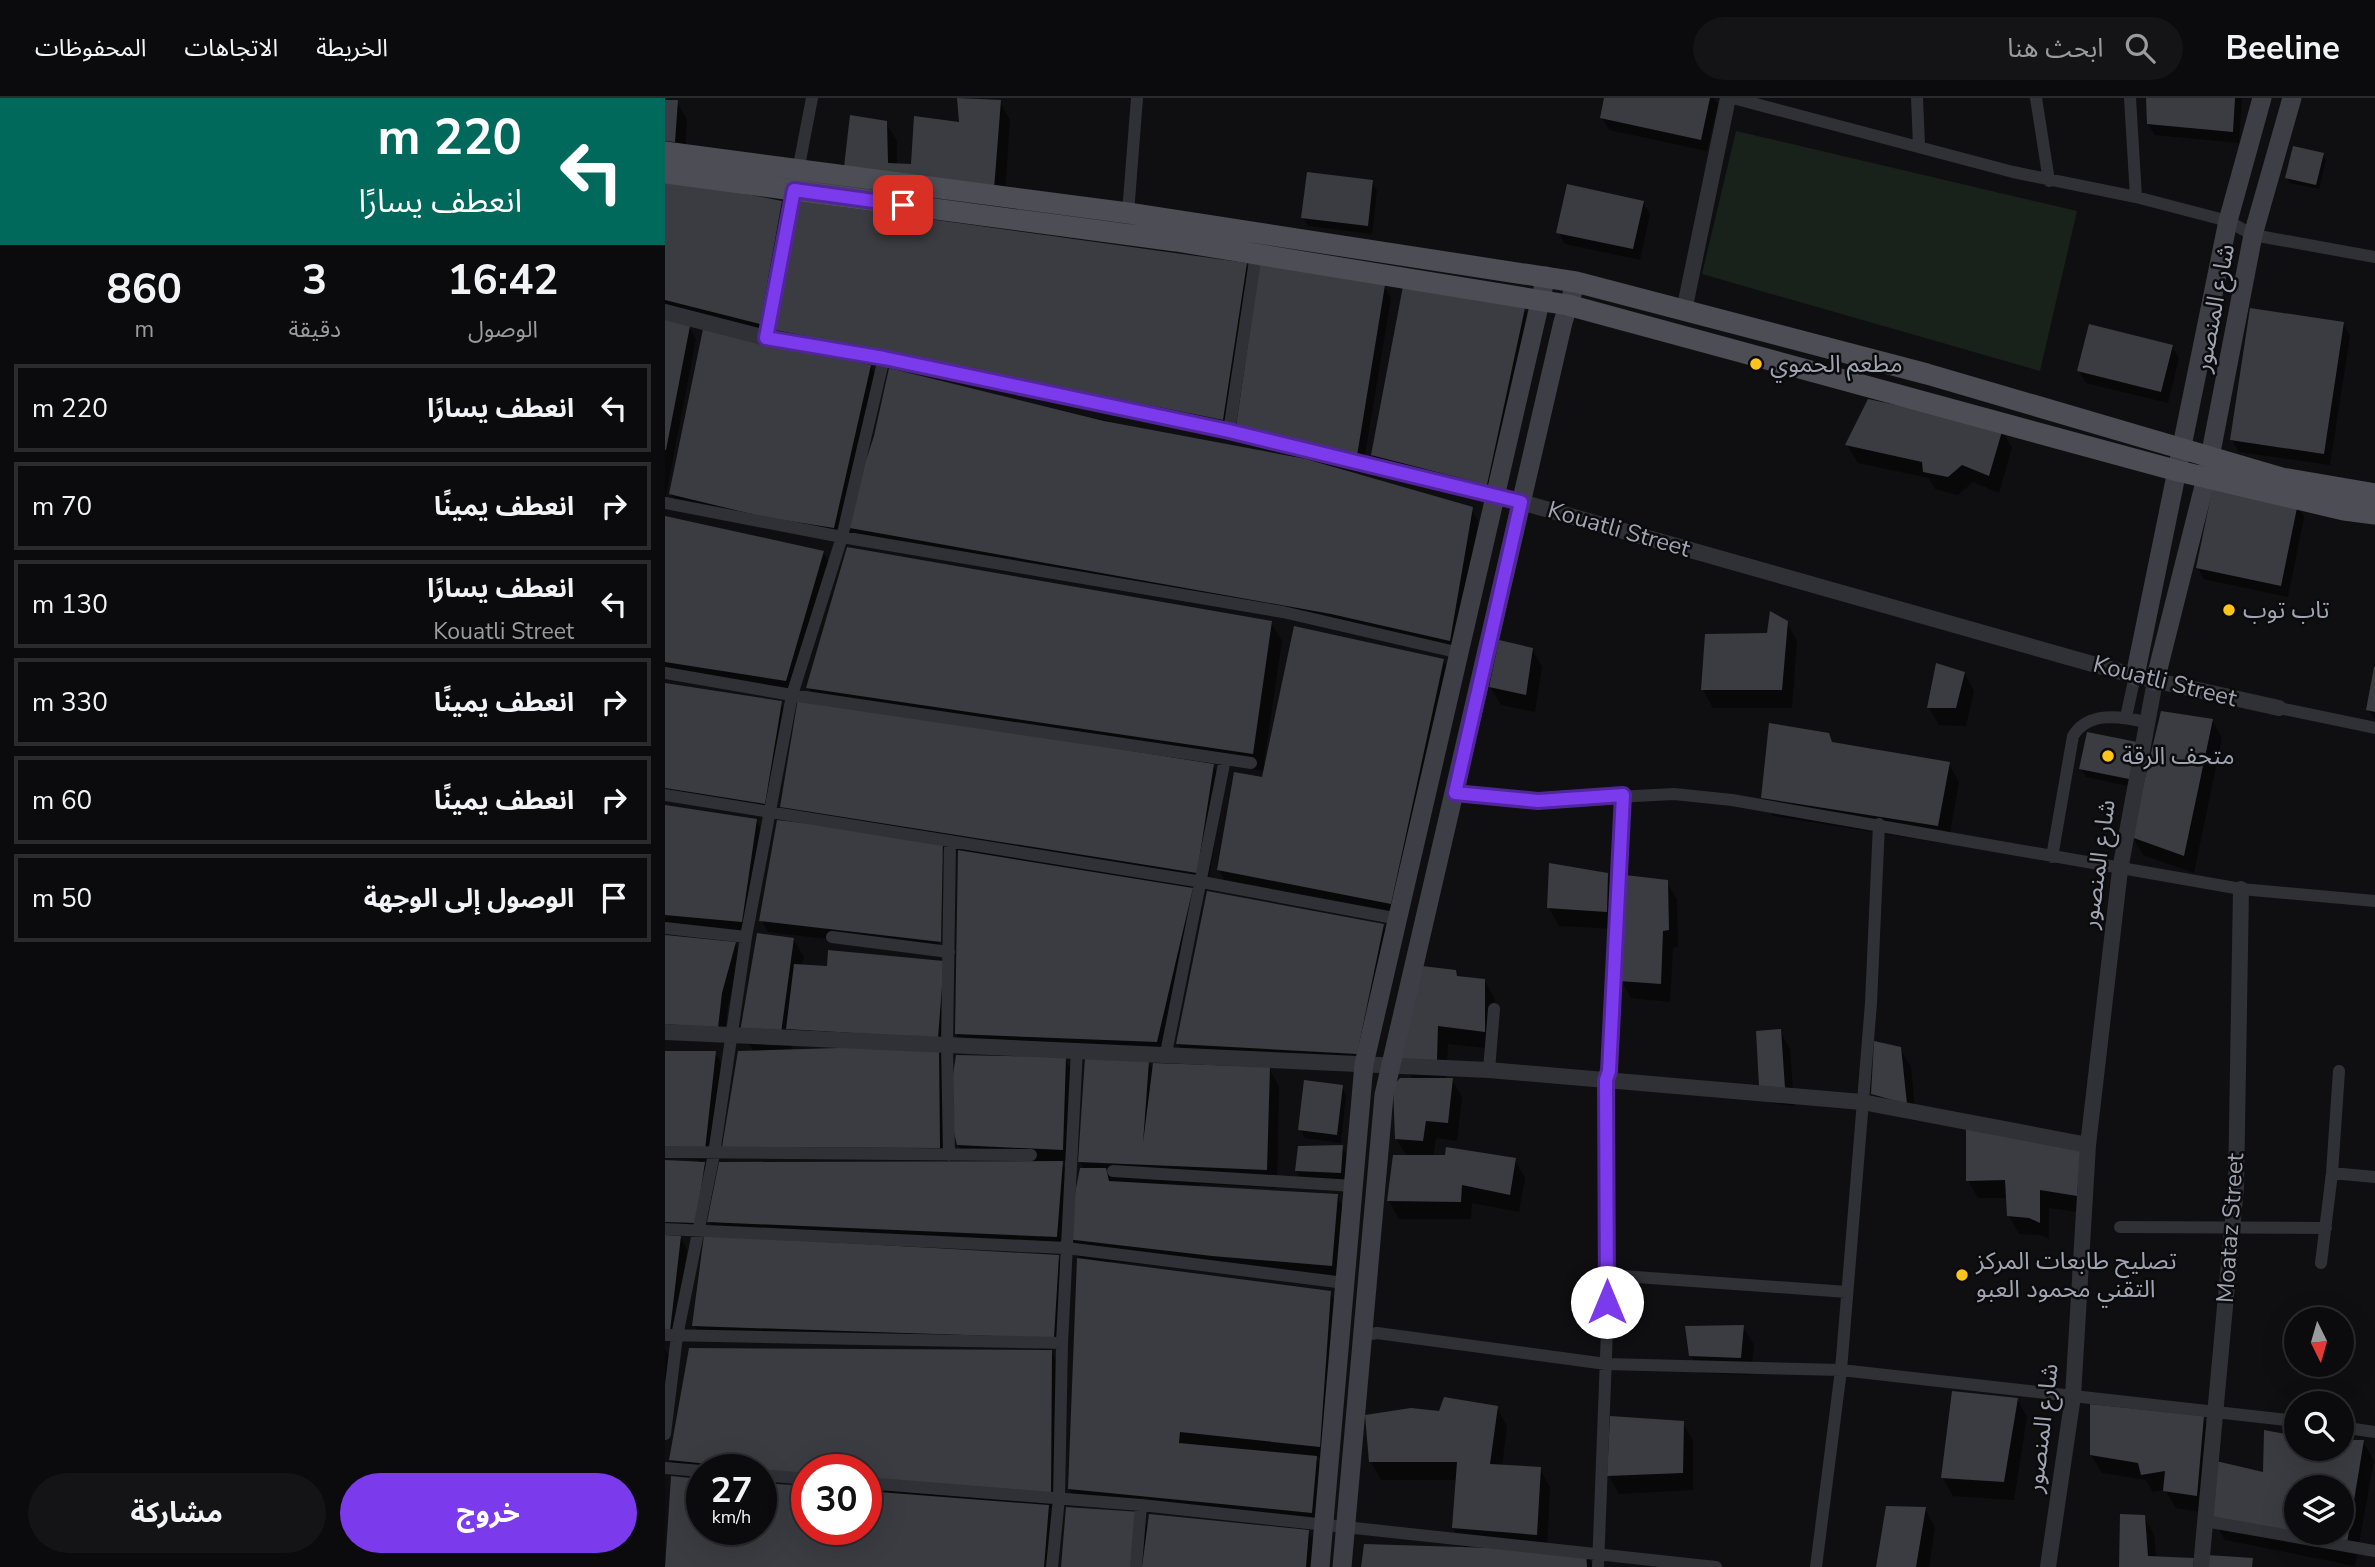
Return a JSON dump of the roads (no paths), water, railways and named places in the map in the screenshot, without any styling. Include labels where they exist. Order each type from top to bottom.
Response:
[{"type":"main road","name":"شارع المنصور","points":[[2135,676],[2228,220],[2262,98]]},
{"type":"main road","name":"شارع المنصور","points":[[2155,681],[2208,468],[2253,235],[2292,98]]},
{"type":"main road","points":[[665,152],[797,180],[1568,304],[2178,471],[2208,468],[2375,494]]},
{"type":"main road","points":[[665,173],[797,180],[1128,213],[1546,276],[1927,374],[2183,449],[2208,468],[2375,514]]},
{"type":"main road","points":[[1319,1567],[1364,1064],[1546,276]]},
{"type":"main road","points":[[1342,1567],[1361,1336],[1389,1066],[1568,304],[1576,282]]},
{"type":"street","points":[[766,338],[812,98]]},
{"type":"street","points":[[1128,213],[1137,98]]},
{"type":"street","points":[[1684,311],[1730,98],[1919,145],[2049,181],[2136,197],[2228,220],[2253,235],[2375,257]]},
{"type":"street","points":[[1917,98],[1919,145]]},
{"type":"street","points":[[2036,98],[2049,181]]},
{"type":"street","points":[[2130,98],[2136,197]]},
{"type":"street","points":[[1229,431],[1256,254]]},
{"type":"street","name":"Kouatli Street","points":[[665,312],[766,338],[884,358],[1229,431],[1497,496],[2135,676],[2279,708]]},
{"type":"street","points":[[665,1434],[671,1335],[714,1154],[746,937],[792,695],[842,537],[884,358]]},
{"type":"street","points":[[665,503],[842,537],[1283,612],[1460,653]]},
{"type":"street","points":[[665,673],[792,695],[1251,763]]},
{"type":"street","name":"شارع المنصور","points":[[2126,717],[2135,676]]},
{"type":"street","name":"شارع المنصور","points":[[2048,1567],[2073,1396],[2088,1145],[2120,870],[2155,681]]},
{"type":"street","points":[[2279,708],[2375,728]]},
{"type":"street","points":[[2052,857],[2073,736],[2081,725],[2094,719],[2126,717],[2146,722]]},
{"type":"street","points":[[1166,1053],[1225,759]]},
{"type":"street","points":[[1455,793],[1538,801],[1674,794],[1732,800],[1879,824],[2120,870],[2241,889],[2375,901]]},
{"type":"street","points":[[665,794],[1202,882],[1399,919]]},
{"type":"street","points":[[1598,1567],[1608,1275],[1606,1080],[1609,1071],[1623,795]]},
{"type":"street","points":[[1816,1567],[1847,1292],[1863,1102],[1879,824]]},
{"type":"street","points":[[949,1155],[947,1045],[950,841]]},
{"type":"street","name":"Moataz Street","points":[[2201,1567],[2236,1187],[2241,889]]},
{"type":"street","points":[[665,928],[746,937]]},
{"type":"street","points":[[832,937],[949,952]]},
{"type":"street","points":[[1489,1070],[1495,1009]]},
{"type":"street","points":[[665,1032],[1166,1053],[1489,1070],[1863,1102],[2088,1145]]},
{"type":"street","points":[[1052,1567],[1059,1498],[1062,1343],[1077,1049]]},
{"type":"street","points":[[2321,1263],[2332,1173],[2339,1071]]},
{"type":"street","points":[[665,1152],[1031,1155]]},
{"type":"street","points":[[1113,1171],[1354,1186]]},
{"type":"street","points":[[2332,1173],[2375,1177]]},
{"type":"street","points":[[2120,1227],[2326,1228]]},
{"type":"street","points":[[665,1229],[1066,1248],[1345,1283]]},
{"type":"street","points":[[1608,1275],[1847,1292]]},
{"type":"street","points":[[1361,1336],[1377,1333],[1606,1364],[1840,1370],[2284,1419]]},
{"type":"street","points":[[671,1335],[1062,1343]]},
{"type":"street","points":[[2354,1429],[2375,1432]]},
{"type":"street","points":[[665,1468],[686,1470]]},
{"type":"street","points":[[882,1484],[1346,1525],[1716,1567]]},
{"type":"street","points":[[1136,1567],[1141,1505]]},
{"type":"street","points":[[2206,1521],[2375,1551]]},
{"type":"place","name":"مطعم الحموي","points":[[1756,364]]},
{"type":"place","name":"تاب توب","points":[[2229,610]]},
{"type":"place","name":"متحف الرقة","points":[[2108,756]]},
{"type":"place","name":"تصليح طابعات المركز التقني محمود العبو","points":[[1962,1275]]}]
